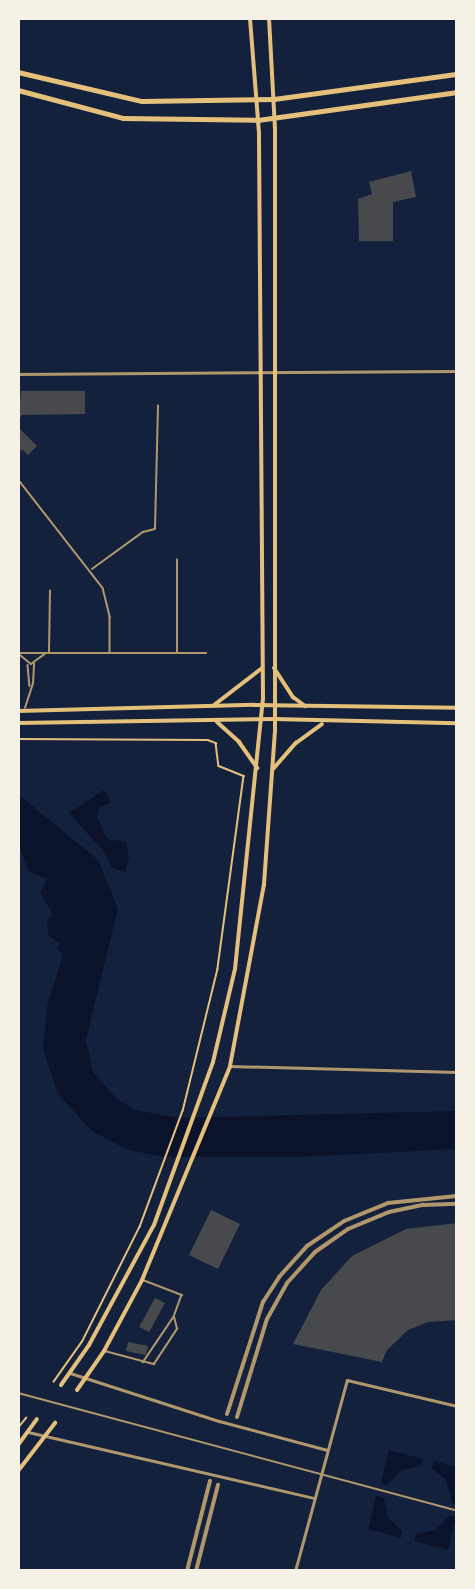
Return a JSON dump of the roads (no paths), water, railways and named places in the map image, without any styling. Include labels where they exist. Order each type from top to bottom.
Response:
[{"type":"main road","points":[[61,1385],[154,1225],[213,1062],[235,969],[262,721],[263,667],[258,120],[250,18]]},
{"type":"main road","points":[[78,1390],[104,1351],[142,1280],[193,1161],[230,1066],[264,884],[273,770],[274,719],[274,99],[269,18]]},
{"type":"main road","points":[[18,72],[142,101],[274,99],[457,74]]},
{"type":"main road","points":[[18,90],[123,118],[258,120],[457,92]]},
{"type":"main road","points":[[213,706],[263,667]]},
{"type":"main road","points":[[273,667],[293,697],[306,706]]},
{"type":"main road","points":[[18,711],[274,705],[457,708]]},
{"type":"main road","points":[[18,723],[262,721],[274,719],[324,723],[457,723]]},
{"type":"main road","points":[[216,721],[239,742],[257,770]]},
{"type":"main road","points":[[273,770],[296,743],[324,723]]},
{"type":"main road","points":[[18,1445],[38,1419]]},
{"type":"main road","points":[[18,1471],[55,1423]]},
{"type":"street","points":[[18,374],[457,371]]},
{"type":"street","points":[[230,1066],[457,1072]]},
{"type":"street","points":[[227,1414],[256,1319],[292,1261],[325,1233],[365,1211],[410,1198],[456,1196]]},
{"type":"street","points":[[237,1417],[267,1319],[280,1294],[304,1263],[331,1240],[368,1219],[406,1207],[457,1204]]},
{"type":"street","points":[[70,1373],[228,1424],[327,1450]]},
{"type":"street","points":[[295,1571],[348,1379],[457,1406]]},
{"type":"street","points":[[18,1393],[457,1511]]},
{"type":"street","points":[[28,1432],[315,1498]]},
{"type":"street","points":[[188,1571],[210,1481]]},
{"type":"street","points":[[196,1571],[218,1485]]},
{"type":"lane","points":[[91,569],[143,532],[155,529],[158,406]]},
{"type":"lane","points":[[18,478],[91,569],[108,602],[110,653]]},
{"type":"lane","points":[[177,560],[177,653]]},
{"type":"lane","points":[[25,711],[34,664],[47,653],[50,591]]},
{"type":"lane","points":[[18,654],[206,653]]},
{"type":"lane","points":[[18,654],[28,664],[30,686]]},
{"type":"lane","points":[[28,664],[34,664]]},
{"type":"lane","points":[[142,1280],[183,1294],[174,1317],[143,1363]]},
{"type":"lane","points":[[104,1351],[143,1363],[154,1364],[177,1329],[174,1317]]},
{"type":"water","points":[[104,790],[111,802],[100,807],[97,816],[107,839],[126,842],[129,858],[125,872],[111,867],[105,853],[69,813]]},
{"type":"water","points":[[18,794],[98,860],[118,909],[86,1040],[93,1072],[116,1098],[135,1110],[179,1118],[457,1111],[457,1149],[298,1157],[165,1157],[128,1150],[92,1131],[58,1094],[43,1050],[47,1006],[63,955],[57,948],[60,943],[48,935],[47,921],[53,915],[40,893],[47,879],[28,871],[18,842]]},
{"type":"water","points":[[389,1450],[423,1459],[421,1466],[402,1470],[387,1485],[381,1483]]},
{"type":"water","points":[[434,1461],[457,1467],[457,1503],[452,1503],[446,1480],[432,1469]]},
{"type":"water","points":[[376,1496],[384,1498],[388,1517],[402,1531],[401,1538],[368,1529]]},
{"type":"water","points":[[450,1515],[456,1518],[448,1550],[414,1541],[416,1534],[435,1530]]}]
